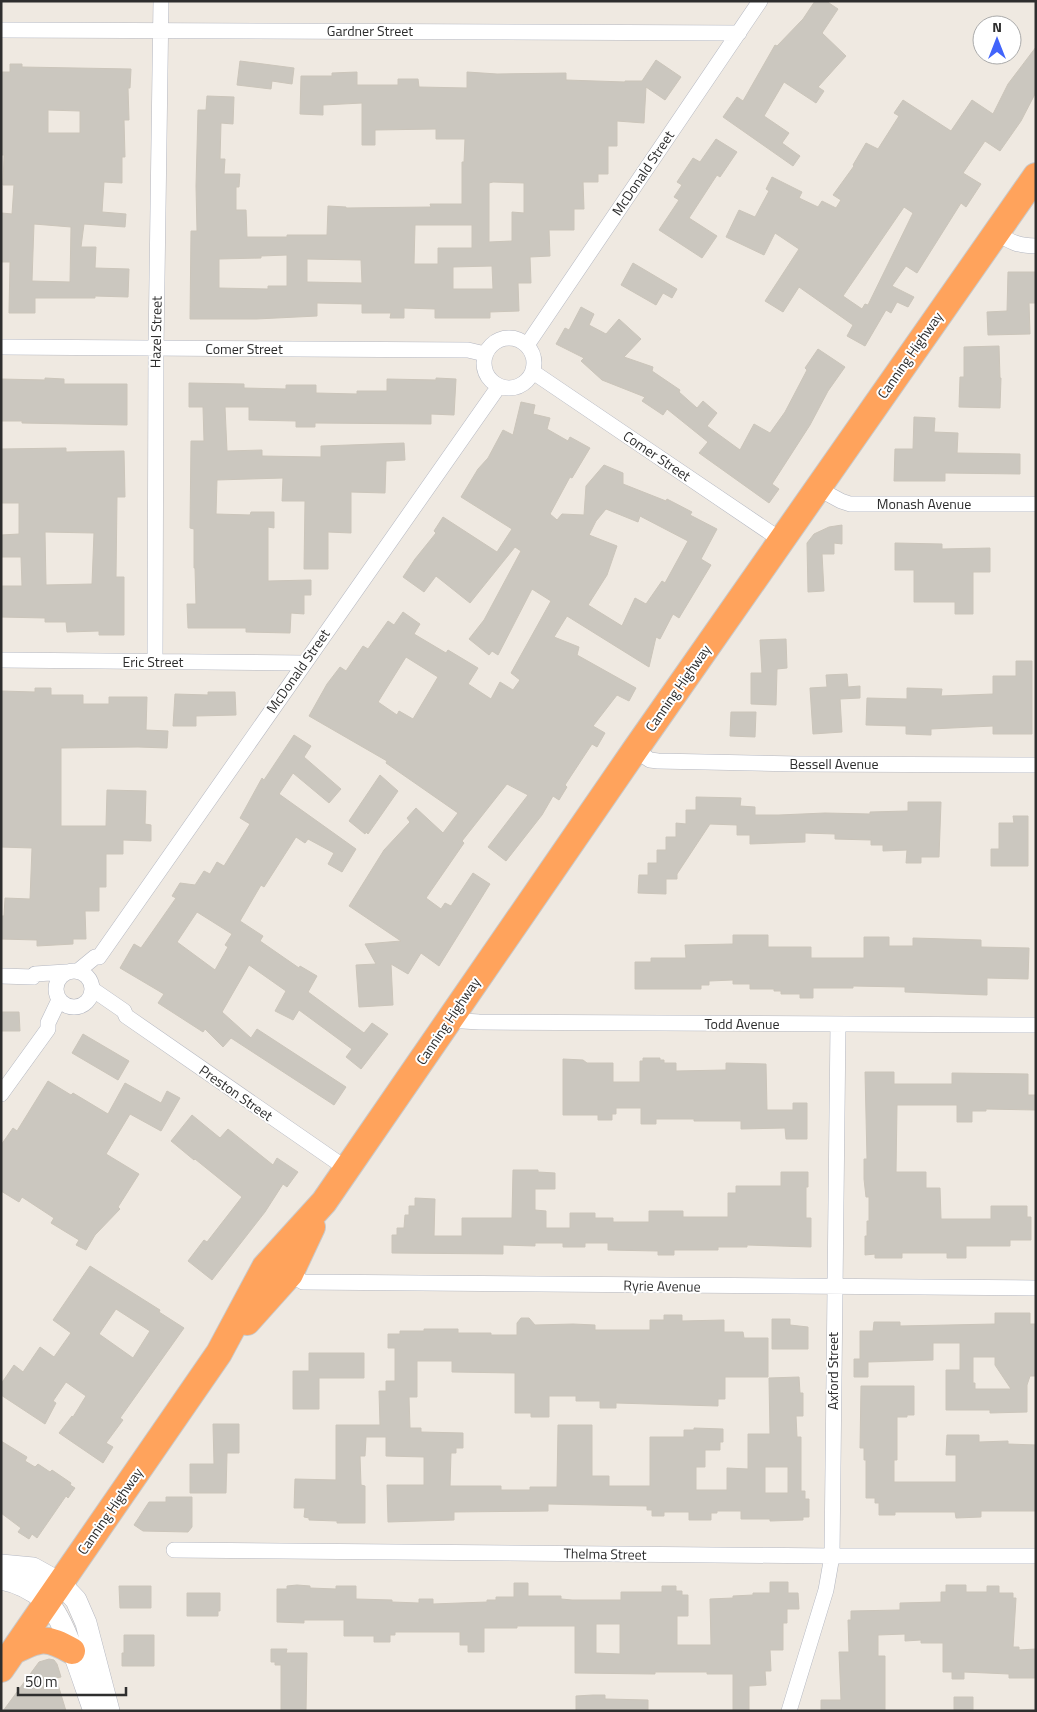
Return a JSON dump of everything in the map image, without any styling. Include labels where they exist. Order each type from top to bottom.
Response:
[{"type":"highway","name":"Canning Highway","points":[[8,1660],[219,1352],[265,1267],[324,1202],[635,750],[1036,176]]},
{"type":"highway","name":"Canning Highway","points":[[219,1352],[290,1274],[324,1202]]},
{"type":"highway","points":[[8,1660],[32,1643],[45,1640],[56,1642],[72,1652]]},
{"type":"street","name":"Hazel Street","points":[[155,662],[156,348],[161,1]]},
{"type":"street","name":"McDonald Street","points":[[527,346],[760,1]]},
{"type":"street","name":"Gardner Street","points":[[1,30],[739,33]]},
{"type":"street","points":[[996,233],[1012,243],[1023,246],[1036,246]]},
{"type":"street","points":[[505,338],[514,338],[527,346],[532,353],[534,361],[533,372],[528,380],[521,385],[513,388],[499,386],[486,374],[484,366],[486,354],[497,341],[505,338]]},
{"type":"street","name":"Comer Street","points":[[1,347],[468,350],[486,354]]},
{"type":"street","name":"Comer Street","points":[[533,372],[781,540]]},
{"type":"street","name":"McDonald Street","points":[[90,991],[101,961],[99,958],[499,386]]},
{"type":"street","name":"Monash Avenue","points":[[817,488],[841,502],[850,504],[1036,504]]},
{"type":"street","name":"Eric Street","points":[[1,660],[304,663]]},
{"type":"street","name":"Bessell Avenue","points":[[635,750],[646,758],[658,761],[797,764],[1036,765]]},
{"type":"street","name":"McDonald Street","points":[[72,971],[95,957],[99,958]]},
{"type":"street","points":[[1,976],[33,977],[35,974],[72,971],[84,973],[90,991],[81,1006],[62,997],[34,980],[33,977]]},
{"type":"street","points":[[1,1094],[48,1029],[54,1026],[62,997],[59,977],[72,971]]},
{"type":"street","name":"Preston Street","points":[[90,991],[124,1011],[126,1016],[347,1169]]},
{"type":"street","name":"Todd Avenue","points":[[448,1020],[489,1022],[1036,1026]]},
{"type":"street","name":"Axford Street","points":[[788,1711],[826,1590],[832,1556],[838,1025]]},
{"type":"street","name":"Ryrie Avenue","points":[[290,1274],[303,1282],[834,1288],[1036,1288]]},
{"type":"street","name":"Thelma Street","points":[[174,1550],[1036,1556]]},
{"type":"street","points":[[1,1565],[33,1568],[54,1592],[58,1617],[72,1652],[109,1711]]},
{"type":"street","points":[[1,1579],[54,1592],[76,1600],[83,1613],[94,1711]]},
{"type":"building","points":[[815,1],[826,1],[838,9],[822,33],[846,56],[818,87],[824,91],[816,103],[784,82],[764,116],[789,133],[782,143],[800,156],[793,166],[723,117],[737,97],[743,101],[775,45],[777,46],[803,19]]},
{"type":"building","points":[[1036,47],[1036,92],[1021,121],[1000,151],[985,141],[963,173],[981,184],[966,207],[961,203],[917,273],[906,266],[892,286],[914,297],[908,307],[897,302],[891,313],[886,310],[865,346],[847,336],[853,325],[799,287],[783,312],[765,301],[799,249],[775,233],[764,255],[726,237],[739,210],[755,217],[769,191],[766,189],[772,177],[802,192],[799,198],[818,207],[822,201],[836,208],[841,200],[833,195],[854,166],[866,143],[878,149],[899,116],[894,113],[903,100],[951,131],[972,100],[993,114],[1008,84]],"holes":[[[904,207],[913,213],[868,305],[865,304],[862,309],[843,296]]]},
{"type":"building","points":[[656,60],[681,77],[665,100],[646,87],[644,123],[617,121],[617,146],[608,146],[608,174],[598,174],[598,182],[583,182],[584,209],[574,209],[574,230],[549,230],[550,256],[530,257],[531,283],[518,283],[519,311],[490,312],[490,318],[435,318],[435,309],[404,308],[404,318],[390,318],[391,313],[362,313],[362,304],[317,303],[317,316],[256,319],[190,319],[191,231],[197,231],[198,110],[206,110],[207,96],[234,97],[233,124],[221,123],[220,159],[225,159],[224,174],[240,174],[239,187],[236,187],[236,210],[246,210],[247,237],[287,237],[287,235],[327,235],[328,206],[346,208],[431,207],[430,204],[462,204],[462,162],[464,162],[465,139],[436,139],[436,129],[375,130],[375,145],[362,145],[362,103],[323,105],[323,115],[300,114],[301,76],[332,76],[332,73],[357,72],[357,85],[398,85],[398,79],[418,79],[419,87],[467,88],[467,72],[497,74],[566,73],[566,80],[642,81]],"holes":[[[489,183],[524,183],[524,213],[512,212],[512,241],[489,242]],[[415,225],[472,225],[472,248],[438,248],[438,264],[414,264]],[[287,255],[287,286],[268,286],[268,289],[219,288],[219,259],[261,258],[261,256]],[[307,259],[361,260],[362,283],[307,282]],[[492,266],[493,289],[453,289],[453,267]]]},
{"type":"building","points":[[240,61],[294,68],[292,84],[272,81],[271,89],[237,85]]},
{"type":"building","points":[[10,64],[22,64],[22,67],[131,69],[130,88],[128,88],[129,120],[124,120],[125,157],[122,157],[122,183],[104,182],[102,212],[126,214],[125,227],[84,224],[81,247],[96,247],[95,268],[129,269],[128,297],[35,298],[35,313],[9,313],[10,262],[1,262],[1,219],[2,213],[12,214],[14,185],[3,185],[4,155],[2,155],[1,89],[2,72],[10,72]],"holes":[[[48,110],[80,111],[80,133],[48,133]],[[34,224],[71,227],[70,282],[32,281]]]},
{"type":"building","points":[[716,139],[737,152],[720,177],[717,175],[689,218],[717,236],[702,258],[659,230],[679,200],[674,197],[682,185],[677,182],[693,158],[700,162]]},
{"type":"building","points":[[633,263],[677,289],[672,298],[663,293],[656,305],[621,285]]},
{"type":"building","points":[[1008,272],[1036,272],[1036,303],[1029,303],[1030,334],[988,335],[987,312],[1007,311]]},
{"type":"building","points":[[581,307],[594,314],[589,325],[606,334],[619,319],[641,339],[624,357],[653,367],[652,371],[680,390],[679,392],[697,408],[703,401],[717,413],[707,426],[740,450],[754,424],[770,433],[785,412],[807,370],[805,368],[818,349],[845,367],[828,391],[810,425],[772,484],[779,489],[769,503],[699,453],[708,442],[667,409],[663,415],[642,401],[645,397],[602,380],[581,361],[584,358],[556,344],[565,328],[569,330]]},
{"type":"building","points":[[999,346],[1000,408],[959,407],[960,377],[964,377],[964,347]]},
{"type":"building","points":[[45,378],[64,379],[64,384],[127,384],[127,425],[1,421],[1,379],[45,380]]},
{"type":"building","points":[[436,378],[456,379],[454,415],[431,414],[431,424],[315,423],[315,427],[296,427],[296,421],[249,420],[249,407],[225,407],[227,451],[262,450],[262,456],[321,457],[321,446],[404,443],[405,460],[386,461],[385,493],[351,492],[351,533],[328,532],[328,569],[304,569],[305,501],[282,501],[283,478],[217,480],[216,514],[250,515],[251,512],[274,512],[274,528],[268,527],[268,581],[311,580],[311,595],[304,595],[304,614],[291,613],[290,633],[246,632],[246,628],[188,628],[187,604],[196,604],[194,529],[190,528],[191,441],[204,441],[203,407],[189,407],[189,383],[244,384],[244,388],[286,389],[286,385],[316,385],[316,393],[357,394],[357,391],[387,391],[387,379],[436,380]]},
{"type":"building","points":[[521,402],[535,405],[533,414],[550,418],[547,429],[568,441],[570,437],[590,448],[572,478],[570,477],[550,514],[557,520],[562,514],[584,515],[586,486],[604,465],[623,473],[623,484],[666,501],[667,499],[692,512],[690,515],[717,529],[701,559],[711,565],[679,618],[673,614],[660,639],[656,637],[649,667],[567,616],[554,637],[579,647],[577,655],[636,688],[629,701],[617,695],[593,726],[605,733],[597,747],[592,744],[565,785],[567,787],[559,800],[553,796],[542,815],[506,861],[488,847],[528,795],[507,784],[462,841],[464,843],[426,898],[441,909],[445,903],[451,906],[473,873],[490,884],[439,966],[421,953],[408,974],[391,964],[393,1005],[359,1007],[356,965],[376,964],[365,944],[401,941],[349,906],[384,850],[410,822],[407,818],[416,808],[443,833],[458,813],[386,763],[387,761],[309,716],[327,684],[340,667],[346,671],[363,646],[368,649],[388,621],[394,625],[403,612],[420,624],[414,634],[446,653],[448,650],[478,668],[468,684],[491,699],[500,682],[513,690],[520,680],[511,673],[551,601],[532,589],[498,655],[492,651],[489,655],[469,639],[484,620],[521,551],[515,547],[470,603],[436,576],[424,592],[403,577],[436,533],[434,531],[443,517],[497,552],[512,529],[461,497],[478,469],[488,458],[503,430],[513,435]],"holes":[[[606,509],[638,522],[640,516],[688,541],[665,583],[662,581],[646,604],[635,598],[622,626],[588,605],[607,575],[617,546],[589,535],[596,521]],[[406,657],[438,677],[413,719],[399,711],[397,715],[378,702]]]},
{"type":"building","points":[[914,417],[935,418],[934,432],[958,433],[957,453],[1020,454],[1020,474],[945,473],[945,481],[894,481],[895,449],[913,449]]},
{"type":"building","points":[[66,448],[66,452],[124,451],[125,497],[117,497],[116,577],[124,577],[124,635],[99,635],[99,631],[67,632],[66,622],[45,622],[45,618],[1,617],[1,586],[22,586],[21,557],[1,557],[1,535],[19,534],[19,503],[1,503],[1,449]],"holes":[[[45,532],[94,533],[92,584],[46,585]]]},
{"type":"building","points":[[842,525],[842,544],[834,543],[834,554],[822,554],[824,591],[808,592],[807,543],[814,534],[829,527]]},
{"type":"building","points":[[895,543],[942,544],[942,549],[990,548],[990,572],[973,572],[973,614],[955,614],[955,602],[914,602],[914,570],[895,570]]},
{"type":"building","points":[[786,639],[787,668],[777,669],[776,705],[751,704],[751,673],[762,673],[760,640]]},
{"type":"building","points":[[1016,661],[1032,661],[1032,734],[993,734],[993,726],[931,729],[931,735],[906,734],[906,726],[866,725],[867,698],[907,699],[907,688],[942,689],[941,696],[993,694],[993,676],[1016,676]]},
{"type":"building","points":[[847,674],[848,687],[860,686],[860,698],[840,699],[842,732],[813,734],[810,688],[827,687],[826,675]]},
{"type":"building","points":[[35,688],[51,688],[51,695],[83,695],[83,704],[109,704],[109,697],[147,697],[146,730],[168,731],[167,748],[61,748],[61,826],[106,826],[107,790],[146,791],[145,824],[151,825],[151,841],[123,840],[123,854],[106,854],[106,887],[99,887],[99,911],[85,911],[86,939],[73,939],[73,944],[37,946],[37,940],[1,939],[1,916],[4,916],[5,898],[30,899],[32,848],[1,847],[1,691],[35,692]]},
{"type":"building","points":[[208,692],[235,692],[236,715],[196,716],[196,726],[173,726],[175,694],[208,695]]},
{"type":"building","points":[[731,712],[756,712],[755,737],[730,736]]},
{"type":"building","points":[[294,735],[311,746],[304,757],[341,789],[329,803],[293,773],[279,794],[356,849],[342,872],[328,864],[334,853],[308,839],[305,843],[296,837],[264,887],[261,885],[240,921],[263,936],[260,941],[299,968],[300,966],[317,976],[308,992],[364,1033],[372,1023],[388,1034],[361,1069],[346,1057],[352,1049],[299,1010],[293,1020],[275,1011],[286,991],[249,965],[222,1012],[251,1038],[257,1029],[346,1087],[334,1105],[231,1038],[223,1047],[205,1029],[203,1032],[158,1003],[164,994],[120,968],[134,944],[141,948],[176,898],[172,896],[180,883],[195,885],[204,871],[210,874],[217,862],[224,866],[250,824],[240,818],[262,778],[264,780]],"holes":[[[197,912],[232,934],[225,945],[228,947],[215,970],[177,942]]]},
{"type":"building","points":[[380,775],[398,791],[368,834],[366,832],[365,834],[349,821]]},
{"type":"building","points":[[696,797],[741,798],[740,806],[755,807],[755,815],[870,814],[870,812],[908,811],[908,802],[941,802],[939,857],[921,857],[921,863],[906,863],[907,850],[883,851],[883,845],[871,845],[871,840],[835,839],[835,834],[805,833],[805,842],[750,844],[750,835],[737,835],[737,825],[710,824],[677,874],[677,879],[666,879],[666,894],[638,893],[639,875],[648,875],[648,863],[657,863],[657,850],[666,850],[666,837],[676,837],[676,823],[686,824],[686,810],[696,810]]},
{"type":"building","points":[[1013,816],[1028,816],[1028,866],[991,866],[991,849],[999,849],[999,823],[1014,823]]},
{"type":"building","points":[[733,935],[768,935],[768,947],[811,947],[811,958],[864,958],[864,937],[889,937],[889,946],[913,946],[913,938],[981,940],[981,947],[1029,948],[1028,979],[987,978],[987,995],[905,992],[905,987],[853,986],[853,988],[813,988],[813,998],[800,998],[800,994],[781,994],[781,991],[774,991],[774,989],[750,989],[750,984],[733,984],[733,980],[709,981],[709,985],[701,985],[701,989],[635,989],[635,962],[651,962],[651,958],[686,958],[685,945],[733,944]]},
{"type":"building","points":[[1,1012],[19,1012],[20,1031],[1,1031]]},
{"type":"building","points":[[83,1034],[129,1061],[118,1080],[72,1053]]},
{"type":"building","points":[[643,1058],[660,1058],[660,1060],[664,1060],[664,1063],[676,1063],[676,1071],[726,1070],[726,1063],[766,1064],[767,1110],[793,1110],[793,1103],[807,1103],[807,1139],[786,1139],[785,1128],[741,1129],[741,1121],[656,1119],[656,1124],[641,1124],[641,1108],[616,1108],[616,1114],[612,1114],[612,1120],[598,1120],[598,1115],[563,1115],[563,1059],[583,1060],[587,1063],[613,1063],[613,1082],[640,1082],[640,1061],[643,1061]]},
{"type":"building","points":[[865,1072],[894,1072],[894,1084],[952,1084],[952,1073],[1028,1074],[1028,1095],[1036,1095],[1036,1110],[986,1109],[986,1111],[972,1111],[972,1122],[957,1122],[957,1105],[897,1105],[896,1172],[926,1172],[926,1188],[940,1188],[941,1219],[991,1219],[991,1206],[1027,1206],[1027,1217],[1031,1217],[1031,1240],[1010,1240],[1010,1246],[966,1246],[966,1258],[947,1258],[947,1253],[902,1253],[902,1258],[875,1258],[875,1254],[865,1255],[865,1236],[867,1236],[867,1221],[869,1221],[869,1197],[866,1197],[864,1179],[864,1159],[867,1159]]},
{"type":"building","points":[[48,1081],[71,1095],[73,1093],[108,1114],[125,1083],[161,1103],[167,1091],[180,1098],[161,1131],[130,1114],[106,1154],[139,1174],[118,1207],[120,1209],[95,1235],[86,1250],[76,1245],[79,1240],[51,1223],[54,1218],[22,1197],[19,1202],[1,1191],[1,1145],[13,1128],[17,1131]]},
{"type":"building","points":[[192,1115],[220,1138],[228,1129],[273,1165],[277,1158],[298,1172],[287,1187],[283,1184],[265,1212],[212,1280],[188,1261],[204,1240],[207,1242],[242,1197],[171,1141]]},
{"type":"building","points":[[513,1170],[538,1170],[538,1172],[555,1173],[555,1189],[535,1189],[535,1210],[546,1211],[546,1228],[570,1228],[570,1213],[595,1213],[595,1218],[613,1218],[613,1222],[649,1222],[649,1211],[683,1211],[683,1217],[728,1217],[728,1193],[736,1193],[736,1186],[781,1186],[781,1172],[808,1172],[806,1218],[811,1218],[811,1247],[747,1245],[747,1247],[718,1247],[718,1250],[674,1250],[674,1255],[658,1255],[658,1251],[608,1250],[608,1243],[585,1243],[585,1247],[563,1247],[563,1243],[535,1243],[535,1246],[503,1245],[503,1254],[392,1253],[392,1235],[397,1235],[397,1228],[404,1228],[405,1215],[409,1215],[409,1206],[415,1206],[415,1198],[435,1199],[434,1236],[462,1236],[462,1218],[512,1218]]},
{"type":"building","points":[[90,1266],[160,1310],[159,1312],[184,1328],[120,1418],[123,1420],[106,1443],[113,1447],[103,1463],[59,1433],[73,1417],[86,1396],[66,1382],[53,1401],[56,1403],[45,1424],[1,1395],[1,1384],[14,1365],[23,1372],[40,1347],[54,1357],[71,1333],[53,1320]],"holes":[[[116,1309],[150,1331],[133,1358],[99,1334]]]},
{"type":"building","points":[[995,1313],[1030,1313],[1030,1324],[1036,1324],[1036,1376],[1030,1376],[1027,1385],[1027,1412],[990,1413],[990,1410],[946,1410],[946,1370],[960,1370],[960,1343],[933,1343],[933,1360],[868,1362],[868,1377],[854,1377],[854,1359],[860,1359],[860,1331],[873,1331],[874,1322],[900,1322],[900,1326],[995,1324]],"holes":[[[973,1357],[995,1357],[995,1365],[1011,1389],[975,1389],[975,1383],[973,1383]]]},
{"type":"building","points":[[664,1315],[682,1315],[682,1321],[724,1320],[724,1332],[743,1332],[744,1338],[768,1338],[768,1377],[725,1377],[725,1399],[718,1399],[718,1406],[616,1403],[616,1408],[600,1408],[600,1401],[576,1401],[576,1396],[549,1396],[549,1417],[531,1417],[531,1413],[515,1413],[515,1373],[452,1372],[452,1361],[417,1361],[417,1397],[409,1397],[410,1428],[421,1428],[421,1432],[463,1433],[463,1448],[456,1448],[456,1453],[451,1453],[450,1486],[501,1486],[501,1490],[530,1490],[530,1487],[557,1487],[558,1425],[592,1425],[592,1476],[609,1476],[609,1486],[650,1486],[650,1437],[684,1437],[684,1430],[694,1430],[694,1428],[723,1429],[723,1442],[720,1442],[720,1450],[705,1450],[705,1467],[696,1467],[696,1490],[727,1490],[727,1468],[748,1469],[748,1434],[770,1434],[769,1378],[799,1377],[800,1393],[803,1393],[803,1416],[796,1416],[797,1437],[801,1437],[801,1491],[805,1491],[805,1499],[809,1499],[809,1517],[803,1517],[803,1520],[770,1521],[770,1519],[741,1519],[741,1511],[717,1511],[717,1513],[711,1513],[711,1520],[689,1520],[689,1512],[664,1512],[664,1516],[652,1516],[652,1510],[647,1510],[647,1506],[548,1504],[548,1511],[454,1512],[454,1520],[388,1522],[387,1485],[424,1485],[424,1457],[386,1456],[386,1437],[366,1437],[365,1456],[360,1456],[361,1485],[365,1486],[365,1523],[309,1520],[309,1518],[304,1517],[305,1508],[294,1508],[295,1479],[336,1480],[336,1425],[380,1425],[379,1391],[386,1391],[386,1381],[395,1381],[395,1348],[388,1348],[388,1334],[400,1334],[400,1331],[424,1331],[424,1329],[458,1329],[458,1333],[517,1335],[517,1323],[521,1318],[529,1318],[535,1325],[573,1324],[595,1325],[595,1330],[650,1330],[650,1320],[664,1320]],"holes":[[[765,1467],[788,1467],[788,1493],[765,1493]]]},
{"type":"building","points":[[772,1319],[790,1319],[790,1325],[808,1327],[808,1349],[772,1349]]},
{"type":"building","points":[[309,1353],[364,1353],[364,1378],[319,1378],[319,1409],[293,1409],[293,1371],[309,1371]]},
{"type":"building","points":[[861,1386],[914,1386],[914,1415],[897,1417],[897,1460],[894,1460],[894,1482],[956,1482],[956,1455],[946,1455],[947,1435],[979,1435],[979,1442],[1008,1441],[1008,1444],[1036,1445],[1036,1511],[981,1511],[981,1517],[956,1518],[955,1512],[895,1512],[895,1515],[879,1515],[879,1503],[875,1503],[875,1498],[866,1498],[866,1460],[864,1460],[864,1448],[860,1448]]},
{"type":"building","points":[[213,1424],[239,1424],[239,1453],[227,1453],[226,1493],[190,1493],[190,1464],[214,1464]]},
{"type":"building","points":[[1,1441],[27,1457],[25,1461],[35,1467],[38,1464],[50,1472],[52,1470],[75,1488],[68,1498],[66,1496],[37,1538],[32,1534],[29,1539],[18,1532],[21,1528],[1,1513]]},
{"type":"building","points":[[166,1497],[192,1497],[192,1527],[188,1532],[143,1531],[134,1525],[149,1502],[166,1502]]},
{"type":"building","points":[[770,1582],[788,1582],[788,1593],[798,1593],[799,1609],[787,1609],[787,1623],[783,1623],[783,1650],[770,1650],[771,1671],[765,1671],[766,1685],[749,1686],[749,1711],[733,1711],[733,1674],[707,1674],[707,1672],[655,1672],[655,1674],[575,1673],[575,1626],[484,1628],[484,1652],[468,1652],[468,1645],[460,1645],[460,1632],[395,1632],[395,1635],[390,1635],[390,1642],[374,1642],[374,1636],[344,1636],[344,1620],[304,1620],[304,1623],[277,1622],[277,1589],[287,1589],[287,1586],[297,1585],[310,1586],[310,1588],[336,1589],[336,1586],[356,1586],[356,1599],[419,1603],[419,1599],[433,1599],[433,1604],[487,1602],[487,1600],[496,1600],[496,1597],[514,1597],[514,1583],[528,1583],[528,1596],[561,1596],[561,1599],[572,1600],[621,1600],[621,1592],[662,1592],[662,1586],[676,1586],[676,1591],[682,1591],[682,1595],[688,1595],[688,1616],[677,1616],[677,1645],[711,1645],[710,1599],[733,1598],[733,1596],[753,1595],[753,1593],[770,1593]],"holes":[[[596,1624],[620,1624],[620,1654],[596,1653]]]},
{"type":"building","points":[[946,1585],[966,1585],[966,1592],[987,1592],[987,1586],[999,1586],[999,1593],[1013,1593],[1013,1598],[1016,1598],[1013,1647],[1019,1647],[1019,1650],[1036,1649],[1036,1678],[1009,1678],[1009,1674],[964,1672],[964,1679],[952,1679],[952,1672],[943,1672],[943,1643],[921,1643],[921,1640],[905,1641],[905,1634],[878,1635],[878,1656],[885,1656],[885,1711],[821,1711],[821,1700],[841,1700],[839,1652],[849,1652],[848,1620],[851,1620],[851,1611],[900,1610],[900,1603],[941,1602],[941,1592],[946,1592]]},
{"type":"building","points":[[119,1586],[151,1586],[151,1608],[120,1608]]},
{"type":"building","points":[[187,1593],[220,1593],[220,1611],[218,1611],[218,1616],[187,1616]]},
{"type":"building","points":[[124,1635],[154,1635],[154,1666],[122,1666]]},
{"type":"building","points":[[271,1649],[287,1649],[286,1653],[307,1653],[306,1711],[281,1711],[281,1665],[275,1665],[275,1662],[271,1662]]},
{"type":"building","points":[[49,1659],[54,1660],[57,1664],[61,1677],[56,1678],[66,1711],[3,1711],[39,1662]]},
{"type":"building","points":[[605,1695],[605,1699],[648,1700],[648,1711],[576,1711],[576,1696]]},
{"type":"building","points":[[954,1697],[973,1697],[973,1711],[954,1711]]}]
